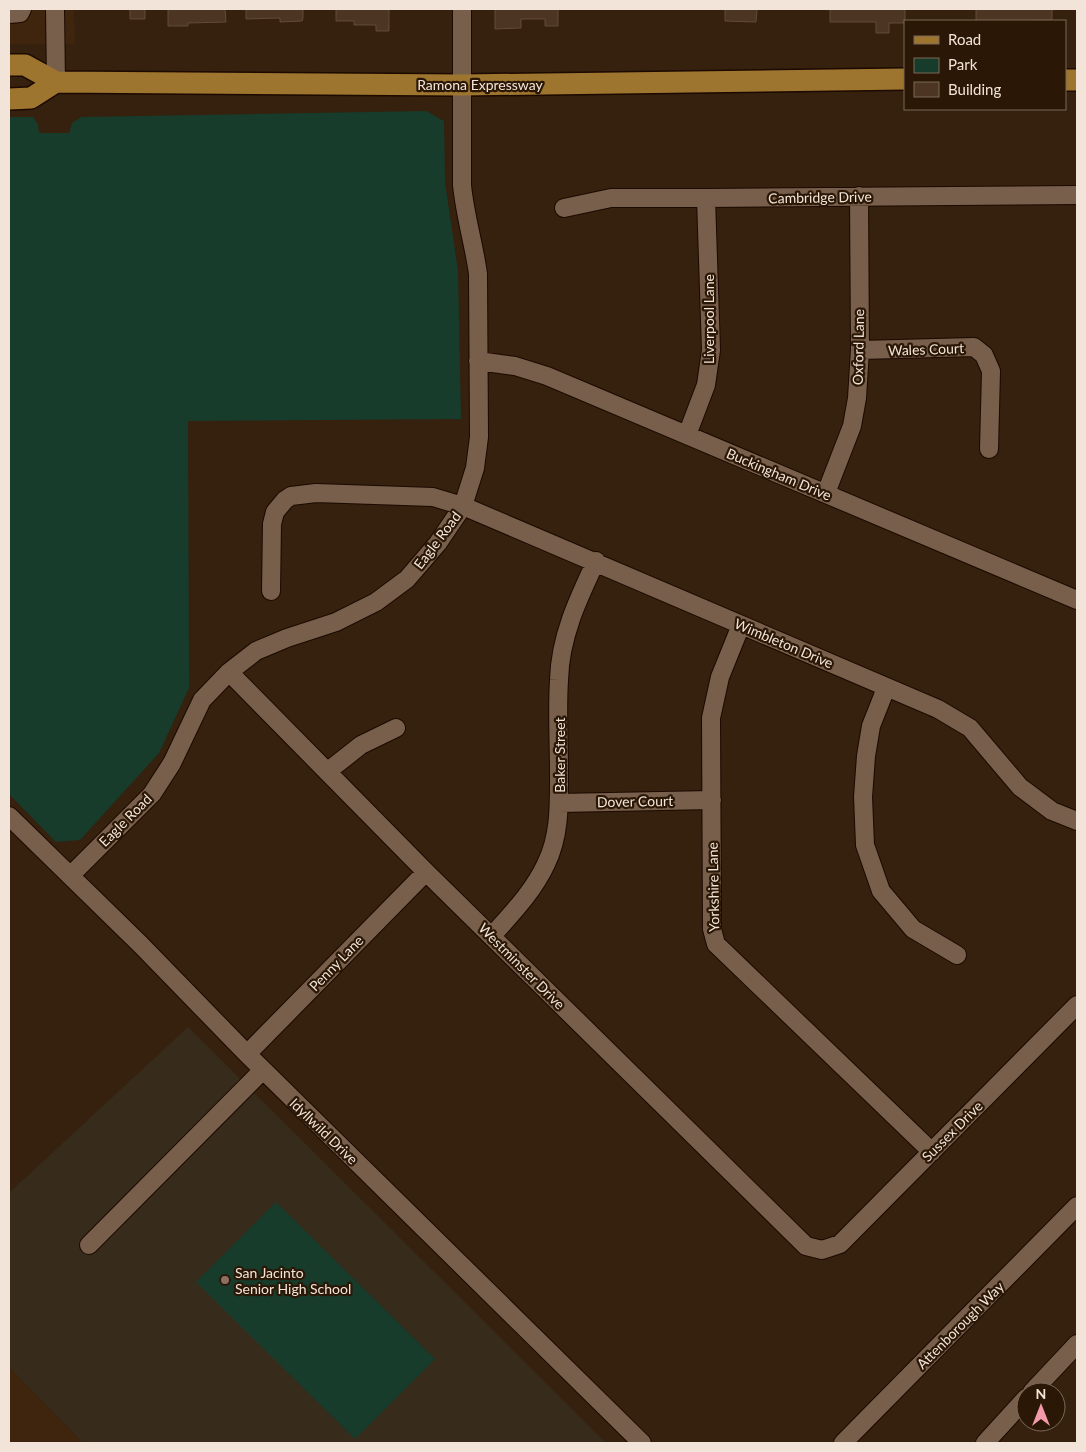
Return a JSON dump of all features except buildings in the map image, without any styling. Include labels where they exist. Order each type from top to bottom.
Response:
[{"type":"main road","name":"Ramona Expressway","points":[[9,65],[25,65],[56,82],[462,85],[904,79]]},
{"type":"main road","points":[[9,99],[31,98],[56,82]]},
{"type":"street","points":[[9,14],[20,13],[22,9]]},
{"type":"street","points":[[55,9],[56,82]]},
{"type":"street","name":"Eagle Road","points":[[70,876],[152,794],[172,762],[202,700],[229,672],[256,651],[287,638],[336,622],[376,602],[407,579],[438,544],[463,506],[474,468],[479,436],[478,274],[462,185],[462,9]]},
{"type":"street","name":"Cambridge Drive","points":[[564,208],[611,198],[1077,195]]},
{"type":"street","name":"Oxford Lane","points":[[826,493],[852,426],[857,398],[860,350],[859,196]]},
{"type":"street","name":"Liverpool Lane","points":[[687,435],[706,385],[711,350],[706,198]]},
{"type":"street","name":"Wales Court","points":[[860,350],[974,347],[984,355],[991,370],[989,449]]},
{"type":"street","name":"Buckingham Drive","points":[[478,361],[515,366],[547,376],[1077,600]]},
{"type":"street","name":"Wimbleton Drive","points":[[271,591],[273,518],[275,512],[291,496],[316,493],[433,497],[463,506],[596,561],[938,709],[970,728],[1020,787],[1052,810],[1077,821]]},
{"type":"street","name":"Baker Street","points":[[492,936],[527,897],[547,863],[556,832],[559,803],[559,678],[561,660],[574,608],[596,561]]},
{"type":"street","name":"Yorkshire Lane","points":[[741,625],[720,677],[711,718],[712,929],[716,944],[932,1152]]},
{"type":"street","name":"Westminster Drive","points":[[229,672],[426,872],[806,1246],[822,1250]]},
{"type":"street","points":[[886,688],[871,726],[866,756],[863,797],[865,845],[881,890],[914,929],[957,955]]},
{"type":"street","points":[[328,771],[361,745],[396,728]]},
{"type":"street","name":"Dover Court","points":[[559,803],[712,800]]},
{"type":"street","name":"Idyllwild Drive","points":[[9,816],[141,945],[263,1070],[642,1443]]},
{"type":"street","name":"Penny Lane","points":[[247,1054],[426,872]]},
{"type":"street","name":"Sussex Drive","points":[[822,1250],[840,1244],[1077,1005]]},
{"type":"street","points":[[89,1245],[263,1070]]},
{"type":"street","name":"Attenborough Way","points":[[843,1443],[1077,1206]]},
{"type":"street","points":[[1041,1382],[1077,1344]]},
{"type":"street","points":[[985,1443],[1016,1409]]},
{"type":"shaded area","points":[[9,9],[74,9],[75,44],[9,44]]},
{"type":"shaded area","name":"San Jacinto Senior High School","points":[[188,1027],[606,1443],[83,1443],[9,1367],[9,1193]]},
{"type":"shaded area","points":[[9,1367],[83,1443],[9,1443]]},
{"type":"green space","points":[[426,111],[444,121],[445,182],[458,271],[461,419],[188,421],[189,688],[159,753],[80,840],[56,842],[9,794],[9,117],[33,117],[38,124],[39,133],[69,133],[72,123],[81,117]]},
{"type":"green space","points":[[276,1202],[435,1359],[355,1439],[196,1282]]},
{"type":"place","name":"San Jacinto Senior High School","points":[[225,1280]]}]
